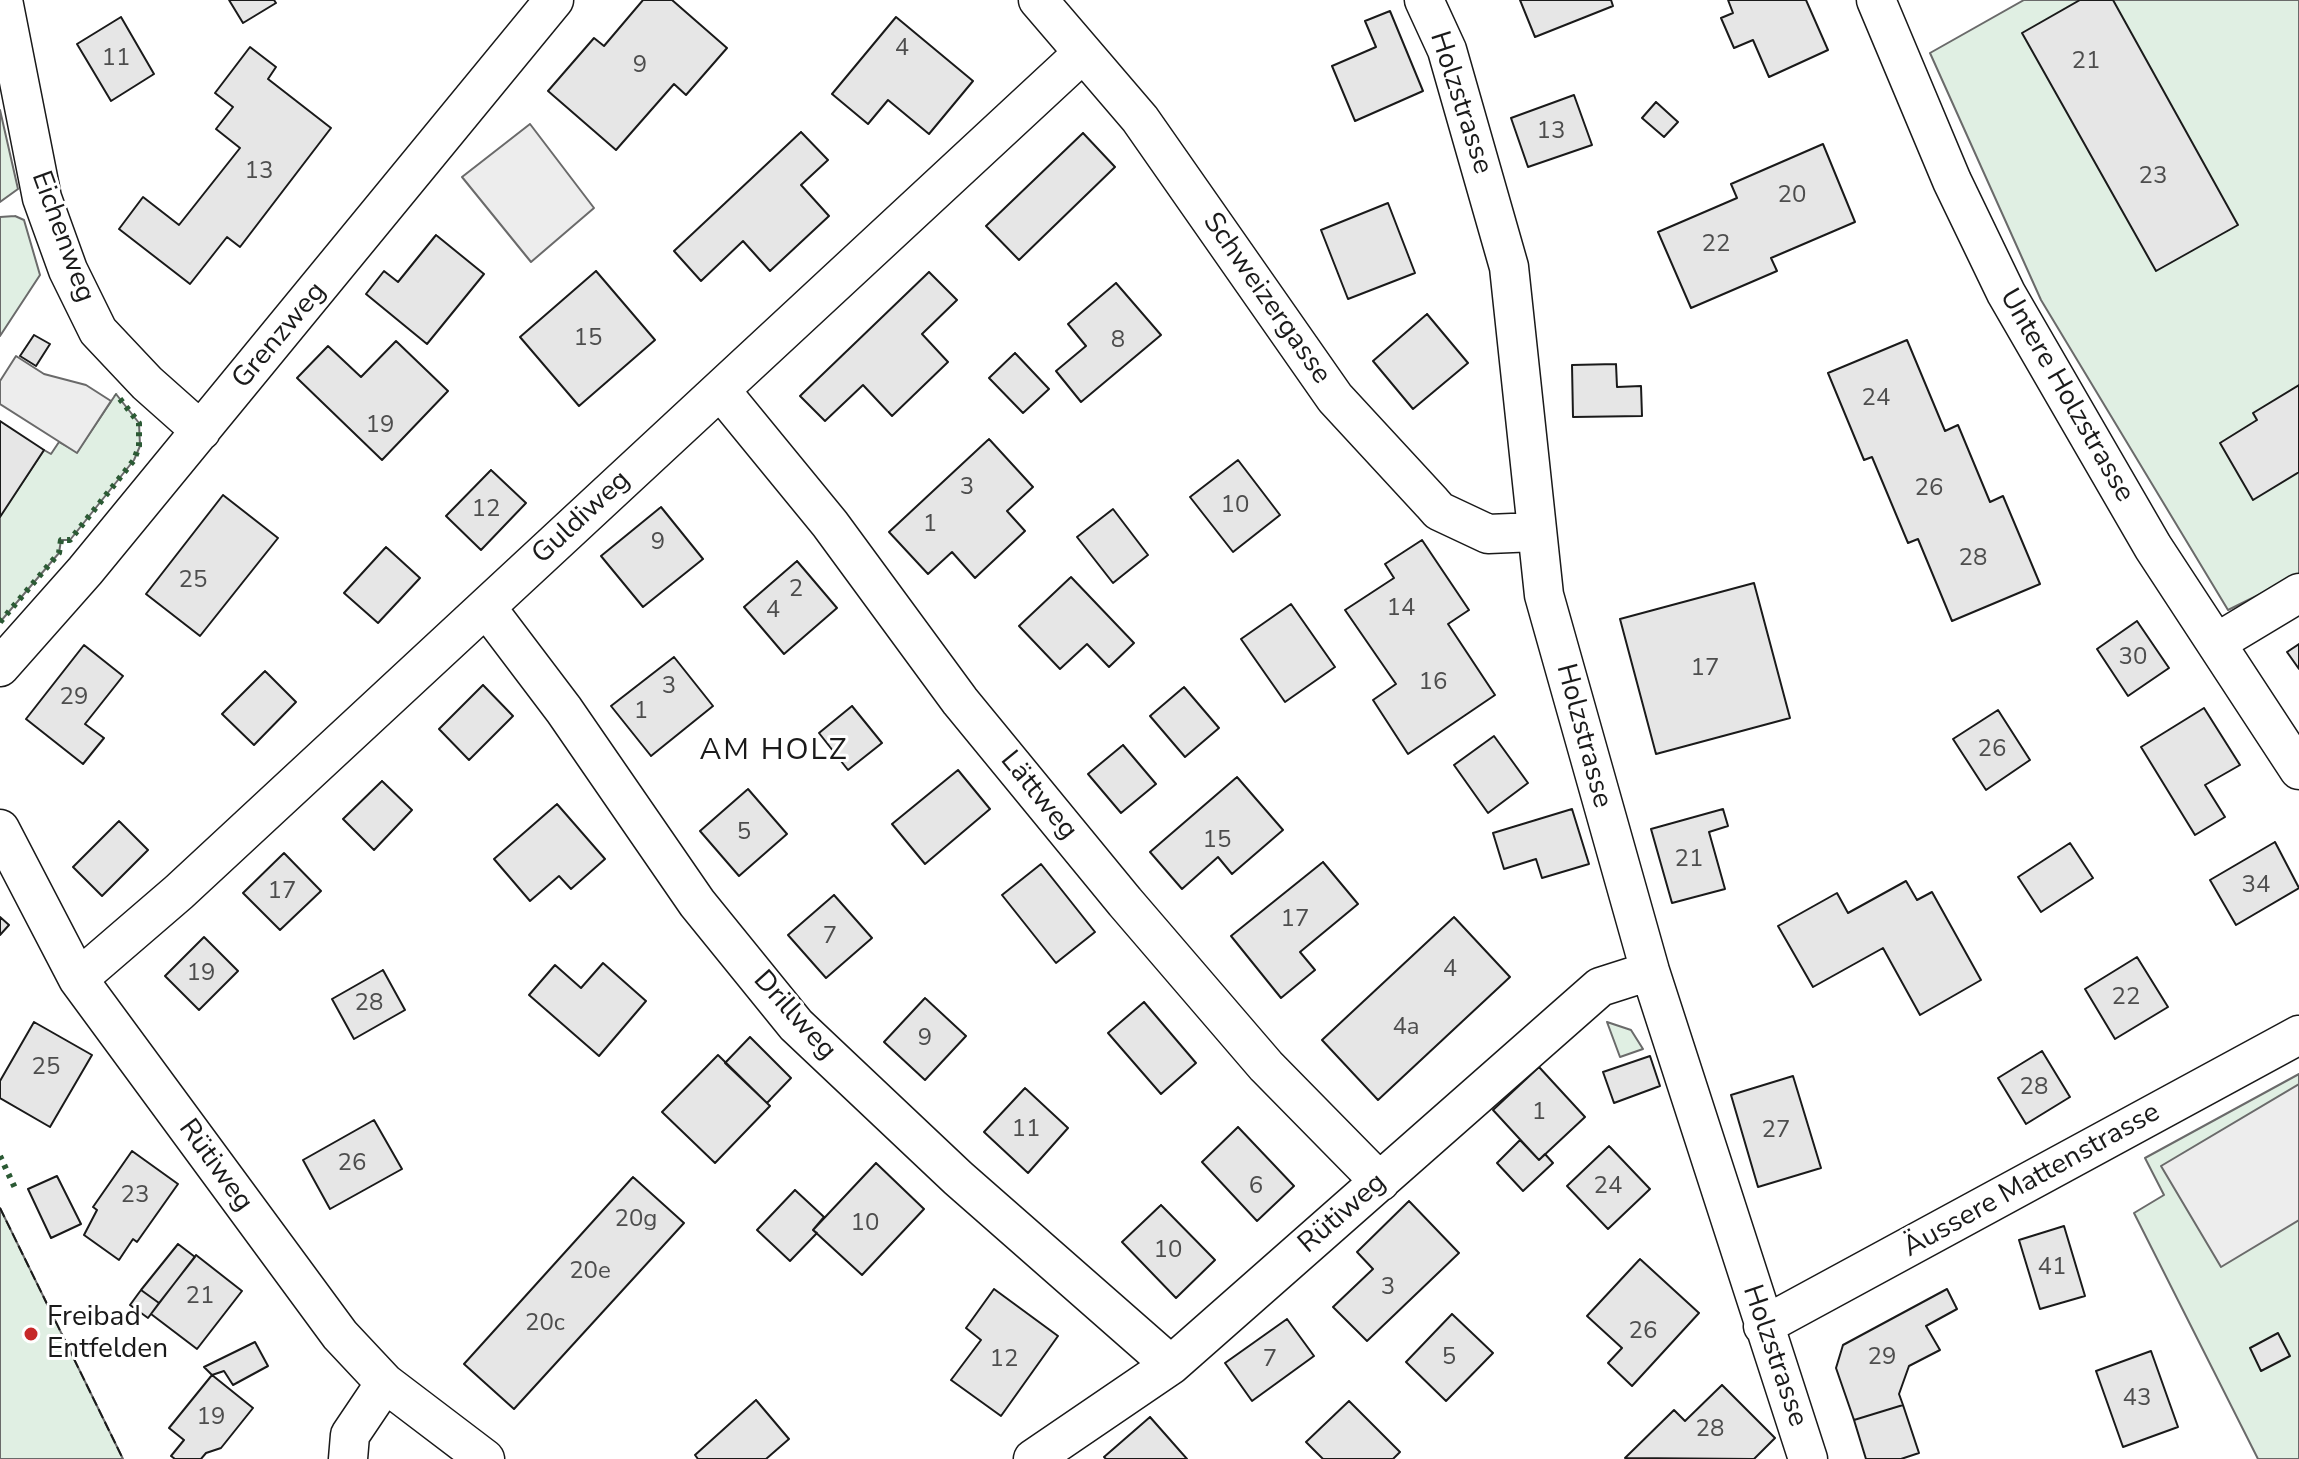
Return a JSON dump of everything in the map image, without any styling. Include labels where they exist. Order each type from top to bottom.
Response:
[{"type":"street","name":"Eichenweg","points":[[3,0],[42,198],[68,270],[98,331],[147,383],[201,431]]},
{"type":"street","name":"Grenzweg","points":[[0,667],[201,431],[554,0]]},
{"type":"street","name":"Schweizergasse","points":[[1038,0],[1140,119],[1335,398],[1439,511],[1488,534],[1536,532]]},
{"type":"street","name":"Holzstrasse","points":[[1424,0],[1447,50],[1509,267],[1544,595],[1650,971],[1808,1459]]},
{"type":"street","name":"Untere Holzstrasse","points":[[1876,0],[1952,181],[2006,293],[2153,547],[2299,770]]},
{"type":"street","name":"Guldiweg","points":[[78,979],[179,892],[1083,53]]},
{"type":"street","name":"Lättweg","points":[[721,391],[830,524],[960,701],[1125,902],[1266,1066],[1380,1182]]},
{"type":"street","points":[[2216,643],[2299,593]]},
{"type":"street","name":"Drillweg","points":[[486,607],[564,710],[697,903],[796,1025],[958,1178],[1171,1365]]},
{"type":"street","name":"Rütiweg","points":[[0,829],[78,979],[340,1335],[385,1383],[485,1459]]},
{"type":"street","name":"Rütiweg","points":[[1040,1457],[1171,1365],[1600,987],[1650,971]]},
{"type":"street","name":"Äussere Mattenstrasse","points":[[1763,1326],[2299,1035]]},
{"type":"street","points":[[348,1459],[350,1435],[385,1383]]},
{"type":"green space","points":[[2024,0],[2299,0],[2299,575],[2228,610],[2041,300],[1930,53]]},
{"type":"green space","points":[[0,110],[18,189],[0,202]]},
{"type":"green space","points":[[15,216],[24,220],[40,275],[0,336],[0,217]]},
{"type":"green space","points":[[116,394],[139,423],[140,446],[134,460],[70,540],[61,540],[59,553],[0,622],[0,516],[44,450],[51,454],[59,442],[77,452]]},
{"type":"green space","points":[[1607,1022],[1631,1030],[1643,1049],[1620,1057]]},
{"type":"green space","points":[[2299,1074],[2299,1459],[2258,1459],[2134,1213],[2164,1195],[2145,1158]]},
{"type":"green space","name":"Freibad Entfelden","points":[[0,1208],[123,1459],[0,1459]]},
{"type":"shaded area","points":[[530,124],[594,208],[531,262],[462,177]]},
{"type":"shaded area","points":[[16,356],[44,374],[86,385],[111,401],[77,453],[0,404],[0,381]]},
{"type":"shaded area","points":[[2299,1084],[2299,1220],[2221,1267],[2161,1166]]},
{"type":"building","points":[[229,0],[274,0],[276,3],[243,23]]},
{"type":"building","points":[[643,0],[672,0],[727,48],[686,95],[674,84],[616,150],[548,91],[594,38],[604,46]]},
{"type":"building","points":[[1520,0],[1611,0],[1613,6],[1535,37]]},
{"type":"building","points":[[1728,0],[1806,0],[1828,50],[1769,77],[1753,40],[1734,48],[1721,18],[1733,13]]},
{"type":"building","points":[[2080,0],[2113,0],[2238,225],[2156,271],[2022,33]]},
{"type":"building","points":[[1390,11],[1423,91],[1355,121],[1332,66],[1376,47],[1365,21]]},
{"type":"building","points":[[121,17],[154,74],[111,101],[77,44]]},
{"type":"building","points":[[896,17],[973,81],[929,134],[888,100],[868,124],[832,94]]},
{"type":"building","points":[[250,47],[276,67],[268,79],[331,128],[240,247],[227,237],[190,284],[119,229],[143,197],[179,225],[240,148],[216,129],[233,107],[215,93]]},
{"type":"building","points":[[1574,95],[1592,145],[1528,167],[1511,118]]},
{"type":"building","points":[[1656,102],[1678,122],[1664,137],[1642,118]]},
{"type":"building","points":[[801,132],[828,160],[801,185],[829,216],[770,271],[743,241],[701,281],[674,251]]},
{"type":"building","points":[[1083,133],[1115,167],[1019,260],[986,226]]},
{"type":"building","points":[[1823,144],[1855,222],[1771,258],[1777,271],[1691,308],[1658,232],[1737,198],[1731,184]]},
{"type":"building","points":[[1388,203],[1415,273],[1348,299],[1321,230]]},
{"type":"building","points":[[436,235],[484,274],[427,344],[366,294],[384,271],[398,282]]},
{"type":"building","points":[[596,271],[655,340],[579,406],[520,337]]},
{"type":"building","points":[[929,272],[957,300],[922,334],[948,362],[892,416],[863,385],[825,421],[800,396]]},
{"type":"building","points":[[1116,283],[1161,335],[1081,402],[1056,371],[1086,346],[1068,324]]},
{"type":"building","points":[[1427,314],[1468,363],[1413,409],[1373,361]]},
{"type":"building","points":[[34,335],[50,344],[36,366],[20,356]]},
{"type":"building","points":[[1907,340],[1945,431],[1958,425],[1990,502],[2003,496],[2040,584],[1952,621],[1918,539],[1908,543],[1872,457],[1864,460],[1828,373]]},
{"type":"building","points":[[396,341],[448,391],[382,460],[297,378],[328,346],[361,377]]},
{"type":"building","points":[[1015,353],[1049,389],[1023,413],[989,378]]},
{"type":"building","points":[[1616,364],[1617,387],[1641,386],[1642,416],[1573,417],[1572,365]]},
{"type":"building","points":[[2299,385],[2299,472],[2253,500],[2220,443],[2257,420],[2253,413]]},
{"type":"building","points":[[0,421],[44,450],[0,517]]},
{"type":"building","points":[[989,439],[1033,487],[1007,511],[1025,531],[975,578],[952,552],[928,574],[889,532]]},
{"type":"building","points":[[1238,460],[1280,515],[1233,552],[1190,497]]},
{"type":"building","points":[[491,470],[526,503],[481,550],[446,516]]},
{"type":"building","points":[[223,495],[278,538],[200,636],[146,594]]},
{"type":"building","points":[[661,507],[703,559],[643,607],[601,556]]},
{"type":"building","points":[[1113,509],[1148,555],[1113,583],[1077,537]]},
{"type":"building","points":[[1422,540],[1469,610],[1448,624],[1495,695],[1408,754],[1373,700],[1396,684],[1345,610],[1394,578],[1385,564]]},
{"type":"building","points":[[386,547],[420,578],[378,623],[344,593]]},
{"type":"building","points":[[797,561],[837,608],[784,654],[744,607]]},
{"type":"building","points":[[1071,577],[1134,643],[1109,667],[1087,644],[1060,669],[1019,626]]},
{"type":"building","points":[[1754,583],[1790,718],[1656,754],[1620,619]]},
{"type":"building","points":[[1291,604],[1335,667],[1285,702],[1241,639]]},
{"type":"building","points":[[2137,621],[2169,668],[2128,696],[2097,649]]},
{"type":"building","points":[[2299,644],[2299,669],[2287,652]]},
{"type":"building","points":[[84,645],[123,676],[85,724],[104,738],[83,764],[26,719]]},
{"type":"building","points":[[674,657],[713,706],[651,756],[611,706]]},
{"type":"building","points":[[265,671],[296,702],[254,745],[222,714]]},
{"type":"building","points":[[483,685],[513,716],[469,760],[439,729]]},
{"type":"building","points":[[1184,687],[1219,728],[1185,757],[1150,716]]},
{"type":"building","points":[[852,706],[882,743],[848,770],[819,733]]},
{"type":"building","points":[[2204,708],[2240,765],[2205,785],[2225,817],[2195,835],[2141,747]]},
{"type":"building","points":[[1998,710],[2030,760],[1986,790],[1953,739]]},
{"type":"building","points":[[1494,736],[1528,783],[1488,813],[1454,765]]},
{"type":"building","points":[[1123,745],[1156,784],[1121,813],[1088,774]]},
{"type":"building","points":[[958,770],[990,809],[925,864],[892,824]]},
{"type":"building","points":[[1237,777],[1283,830],[1232,874],[1218,857],[1182,889],[1150,852]]},
{"type":"building","points":[[382,781],[412,810],[374,850],[343,819]]},
{"type":"building","points":[[748,789],[787,834],[739,876],[700,831]]},
{"type":"building","points":[[557,804],[605,859],[571,889],[559,876],[530,901],[494,859]]},
{"type":"building","points":[[1572,809],[1589,864],[1542,878],[1536,859],[1504,869],[1493,833]]},
{"type":"building","points":[[1723,809],[1728,826],[1709,832],[1725,889],[1672,903],[1651,829]]},
{"type":"building","points":[[119,821],[148,850],[102,896],[73,867]]},
{"type":"building","points":[[2275,842],[2299,888],[2236,925],[2210,880]]},
{"type":"building","points":[[2070,843],[2093,878],[2041,912],[2018,877]]},
{"type":"building","points":[[284,853],[321,891],[280,930],[243,893]]},
{"type":"building","points":[[1323,862],[1358,904],[1300,952],[1315,970],[1281,998],[1231,936]]},
{"type":"building","points":[[1041,864],[1095,932],[1056,963],[1002,895]]},
{"type":"building","points":[[1906,881],[1917,900],[1932,892],[1981,980],[1920,1015],[1883,948],[1813,987],[1778,926],[1837,893],[1848,913]]},
{"type":"building","points":[[834,895],[872,938],[826,978],[788,935]]},
{"type":"building","points":[[0,917],[9,925],[0,935]]},
{"type":"building","points":[[1454,917],[1510,977],[1378,1100],[1322,1040]]},
{"type":"building","points":[[204,937],[238,971],[199,1010],[165,976]]},
{"type":"building","points":[[2137,957],[2168,1007],[2115,1039],[2085,989]]},
{"type":"building","points":[[603,963],[646,1001],[599,1056],[529,995],[555,965],[581,988]]},
{"type":"building","points":[[383,970],[405,1010],[354,1039],[332,999]]},
{"type":"building","points":[[925,998],[966,1036],[925,1080],[884,1042]]},
{"type":"building","points":[[1144,1002],[1196,1063],[1161,1094],[1108,1033]]},
{"type":"building","points":[[34,1022],[92,1055],[50,1127],[0,1098],[0,1081]]},
{"type":"building","points":[[750,1037],[791,1078],[767,1103],[725,1063]]},
{"type":"building","points":[[2042,1051],[2070,1097],[2026,1124],[1998,1078]]},
{"type":"building","points":[[718,1055],[770,1106],[715,1163],[662,1112]]},
{"type":"building","points":[[1650,1056],[1660,1086],[1614,1103],[1603,1072]]},
{"type":"building","points":[[1539,1067],[1585,1117],[1539,1160],[1493,1110]]},
{"type":"building","points":[[1793,1076],[1821,1168],[1758,1187],[1731,1095]]},
{"type":"building","points":[[1025,1088],[1068,1128],[1028,1173],[984,1132]]},
{"type":"building","points":[[374,1120],[402,1169],[330,1209],[303,1160]]},
{"type":"building","points":[[1238,1127],[1294,1186],[1257,1221],[1202,1162]]},
{"type":"building","points":[[1520,1140],[1539,1160],[1545,1154],[1553,1163],[1523,1191],[1497,1163]]},
{"type":"building","points":[[1609,1146],[1650,1189],[1608,1229],[1567,1186]]},
{"type":"building","points":[[132,1151],[178,1184],[137,1242],[133,1239],[119,1260],[84,1235],[97,1210],[93,1207]]},
{"type":"building","points":[[876,1163],[924,1209],[862,1275],[813,1230]]},
{"type":"building","points":[[57,1176],[81,1224],[51,1238],[28,1189]]},
{"type":"building","points":[[633,1177],[684,1223],[514,1409],[464,1364]]},
{"type":"building","points":[[795,1190],[824,1217],[813,1230],[817,1233],[790,1261],[757,1230]]},
{"type":"building","points":[[1409,1201],[1459,1253],[1367,1341],[1333,1307],[1373,1269],[1357,1252]]},
{"type":"building","points":[[1161,1205],[1215,1260],[1176,1298],[1122,1242]]},
{"type":"building","points":[[2064,1226],[2085,1296],[2040,1309],[2019,1240]]},
{"type":"building","points":[[178,1244],[195,1257],[159,1303],[141,1290]]},
{"type":"building","points":[[196,1255],[242,1291],[197,1349],[151,1314]]},
{"type":"building","points":[[1640,1259],[1699,1313],[1632,1386],[1608,1363],[1622,1348],[1587,1316]]},
{"type":"building","points":[[994,1289],[1058,1336],[1001,1416],[951,1380],[981,1340],[966,1328]]},
{"type":"building","points":[[1947,1289],[1957,1309],[1926,1326],[1940,1350],[1909,1366],[1899,1394],[1903,1405],[1854,1420],[1836,1368],[1843,1345]]},
{"type":"building","points":[[141,1290],[159,1303],[148,1318],[130,1305]]},
{"type":"building","points":[[1452,1314],[1493,1353],[1446,1401],[1406,1362]]},
{"type":"building","points":[[1287,1319],[1314,1356],[1252,1401],[1225,1363]]},
{"type":"building","points":[[2278,1333],[2290,1356],[2261,1371],[2250,1348]]},
{"type":"building","points":[[255,1342],[268,1366],[233,1385],[224,1371],[212,1375],[204,1367]]},
{"type":"building","points":[[2151,1351],[2178,1427],[2123,1447],[2096,1371]]},
{"type":"building","points":[[212,1375],[253,1408],[221,1448],[206,1453],[201,1459],[175,1459],[171,1456],[184,1440],[169,1428]]},
{"type":"building","points":[[1722,1385],[1775,1438],[1754,1459],[1625,1458],[1674,1410],[1685,1421]]},
{"type":"building","points":[[756,1400],[789,1439],[766,1459],[698,1459],[695,1455]]},
{"type":"building","points":[[1349,1401],[1400,1452],[1393,1459],[1323,1459],[1306,1442]]},
{"type":"building","points":[[1903,1405],[1919,1453],[1901,1459],[1866,1459],[1854,1420]]},
{"type":"building","points":[[1150,1417],[1187,1459],[1104,1457]]},
{"type":"hedge","points":[[0,622],[59,553],[61,540],[70,540],[134,460],[139,446],[139,423],[116,394]]},
{"type":"hedge","points":[[0,1156],[15,1188]]},
{"type":"fence","points":[[0,1208],[123,1459]]},
{"type":"place","name":"Freibad Entfelden","points":[[31,1334]]},
{"type":"district","name":"AM HOLZ","points":[[774,752]]}]
